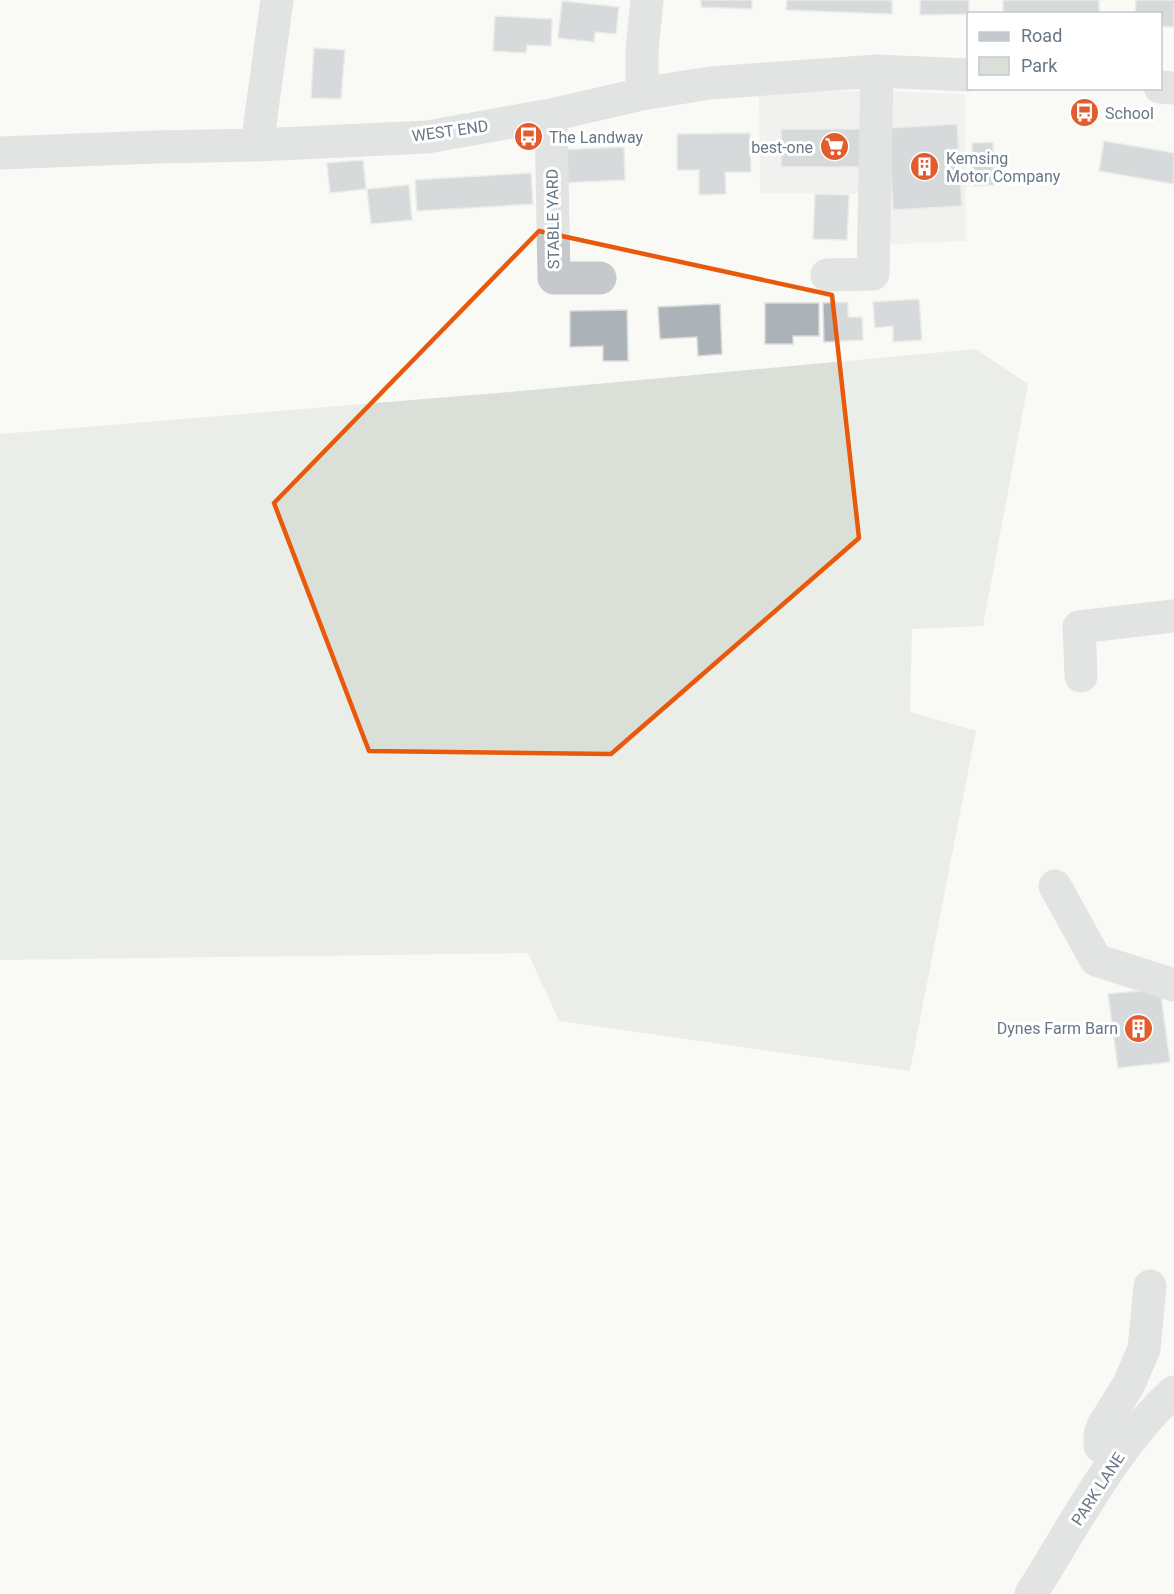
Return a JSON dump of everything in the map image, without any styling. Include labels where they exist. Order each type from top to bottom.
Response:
[{"type":"street","points":[[257,145],[277,0]]},
{"type":"street","points":[[642,94],[642,50],[647,0]]},
{"type":"street","points":[[827,275],[873,274],[877,71]]},
{"type":"street","name":"WEST END","points":[[0,153],[427,137],[551,115],[642,94],[710,83],[877,71],[967,75]]},
{"type":"street","name":"STABLE YARD","points":[[551,115],[555,278],[600,278]]},
{"type":"street","points":[[1080,676],[1079,627],[1174,616]]},
{"type":"street","points":[[1055,886],[1096,960],[1174,986]]},
{"type":"street","points":[[1116,1458],[1100,1446],[1100,1434],[1129,1384],[1144,1349],[1150,1286]]},
{"type":"street","name":"PARK LANE","points":[[1031,1594],[1116,1458],[1160,1404],[1174,1392]]},
{"type":"highlighted area","points":[[539,231],[832,295],[859,538],[611,754],[369,751],[274,503]]},
{"type":"shaded area","points":[[862,90],[965,94],[966,241],[882,245],[881,194],[760,193],[759,94]]},
{"type":"green space","points":[[976,349],[1028,384],[983,626],[912,629],[910,712],[976,731],[910,1071],[559,1021],[528,953],[0,960],[0,434],[510,392]]},
{"type":"building","points":[[701,0],[752,0],[752,9],[701,7]]},
{"type":"building","points":[[787,0],[892,0],[892,14],[786,10]]},
{"type":"building","points":[[920,0],[969,0],[967,14],[920,15]]},
{"type":"building","points":[[1003,0],[1099,0],[1099,12],[1003,12]]},
{"type":"building","points":[[1136,0],[1174,0],[1174,27],[1162,26],[1162,12],[1135,12]]},
{"type":"building","points":[[562,1],[619,7],[616,34],[595,32],[594,42],[558,38]]},
{"type":"building","points":[[495,16],[552,19],[551,46],[527,45],[526,53],[493,51]]},
{"type":"building","points":[[314,48],[345,50],[341,99],[311,98]]},
{"type":"building","name":"Kemsing Motor Company","points":[[957,124],[962,206],[893,210],[889,128]]},
{"type":"building","points":[[781,129],[869,129],[869,167],[781,167]]},
{"type":"building","points":[[750,133],[751,172],[725,172],[726,194],[699,195],[699,170],[677,170],[677,134]]},
{"type":"building","points":[[1104,141],[1174,153],[1174,184],[1099,171]]},
{"type":"building","points":[[993,142],[994,185],[973,186],[972,143]]},
{"type":"building","points":[[624,147],[625,180],[558,183],[556,150]]},
{"type":"building","points":[[363,160],[366,189],[330,193],[327,163]]},
{"type":"building","points":[[531,173],[533,204],[417,211],[415,180]]},
{"type":"building","points":[[409,185],[412,220],[371,224],[367,189]]},
{"type":"building","points":[[815,194],[849,195],[847,240],[813,239]]},
{"type":"building","points":[[919,299],[922,340],[893,342],[893,326],[875,328],[873,302]]},
{"type":"building","points":[[848,302],[848,317],[862,317],[863,340],[824,342],[823,303]]},
{"type":"building","points":[[765,303],[819,303],[819,336],[793,336],[793,344],[765,344]]},
{"type":"building","points":[[720,304],[722,354],[698,356],[697,337],[660,339],[658,307]]},
{"type":"building","points":[[627,310],[628,361],[603,361],[603,346],[570,347],[570,311]]},
{"type":"building","name":"Dynes Farm Barn","points":[[1160,989],[1170,1062],[1118,1068],[1108,994]]},
{"type":"place","name":"School","points":[[1084,113]]},
{"type":"place","name":"The Landway","points":[[528,137]]},
{"type":"place","name":"best-one","points":[[834,147]]},
{"type":"place","name":"Kemsing Motor Company","points":[[925,167]]},
{"type":"place","name":"Dynes Farm Barn","points":[[1139,1028]]}]
